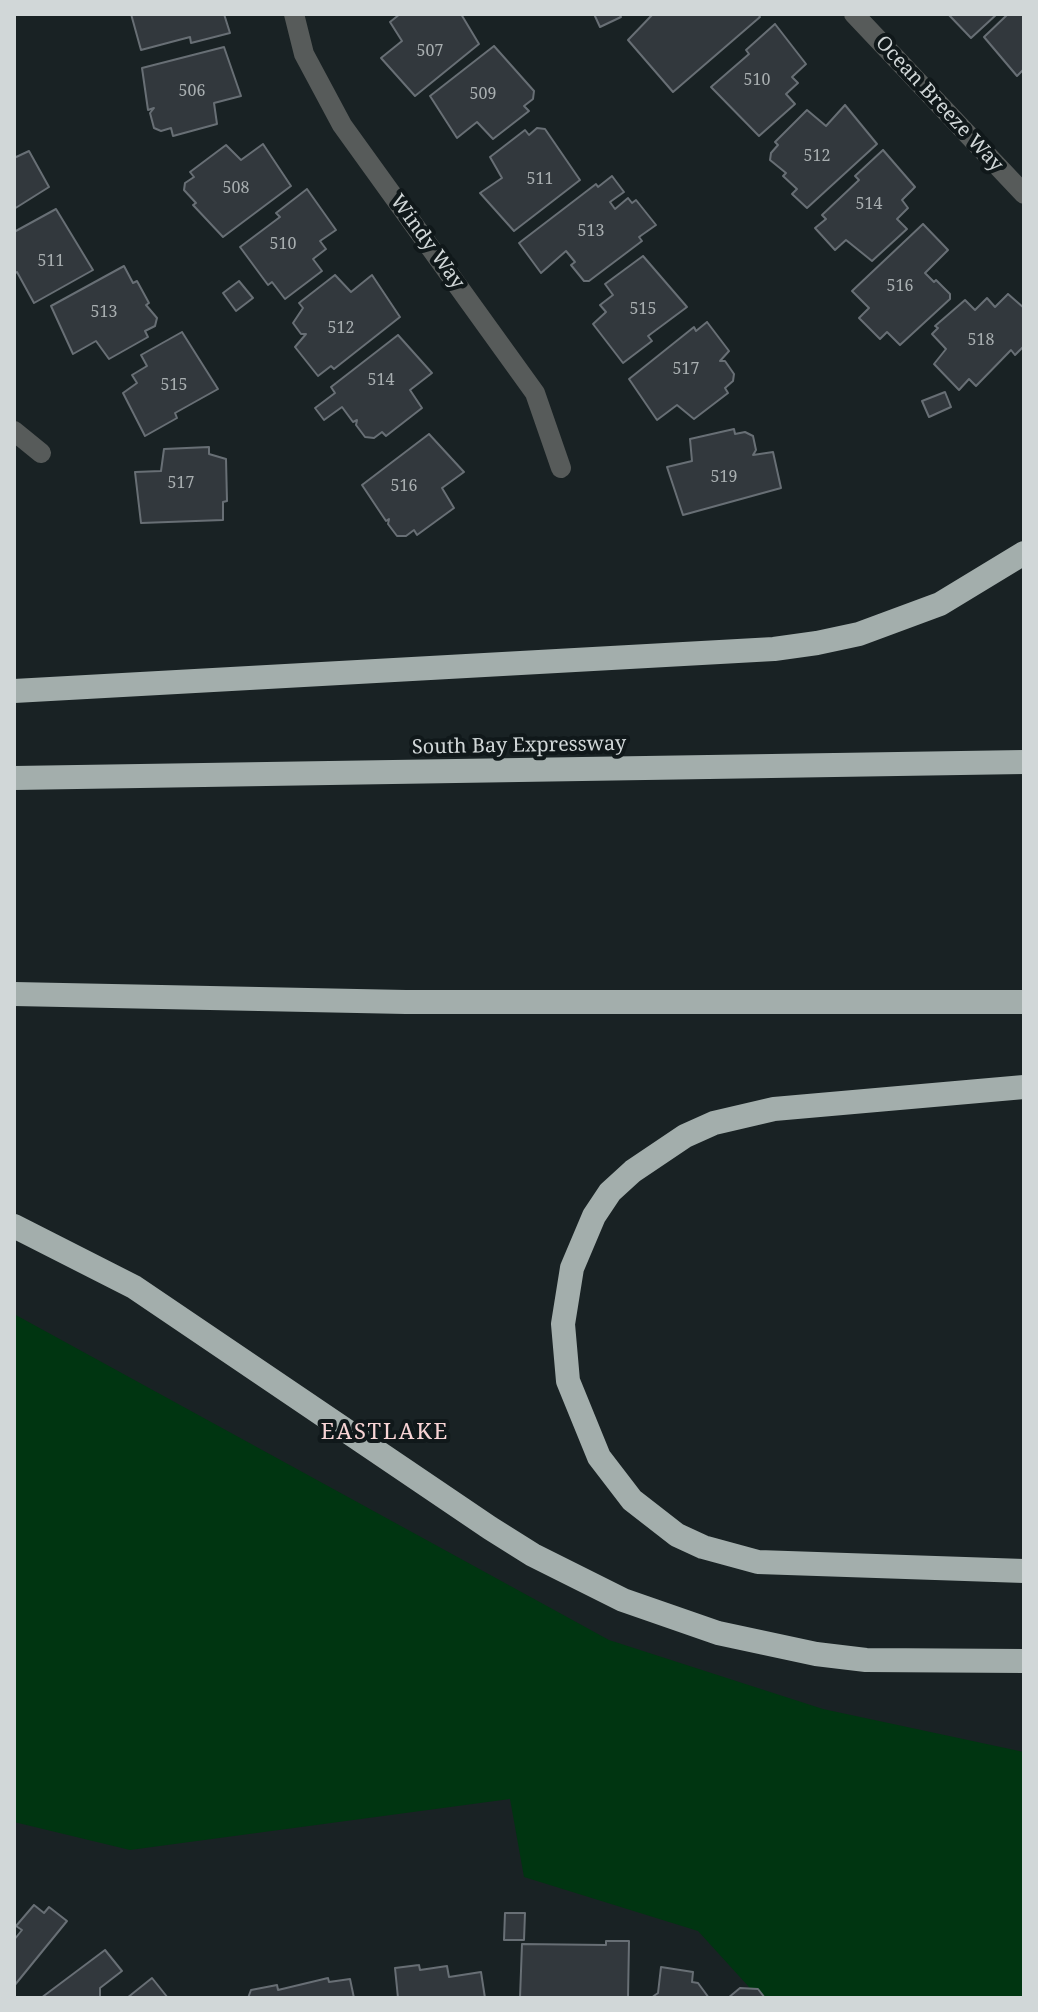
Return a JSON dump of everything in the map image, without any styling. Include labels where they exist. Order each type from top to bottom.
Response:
[{"type":"highway","points":[[14,691],[774,649],[817,643],[873,629],[940,604],[1024,553]]},
{"type":"highway","name":"South Bay Expressway","points":[[14,778],[1024,762]]},
{"type":"highway","points":[[14,994],[406,1002],[1024,1002]]},
{"type":"highway","points":[[1024,1087],[774,1109],[714,1123],[685,1136],[633,1171],[610,1192],[594,1216],[572,1268],[563,1324],[568,1381],[599,1457],[632,1500],[677,1535],[703,1547],[758,1562],[1024,1571]]},
{"type":"highway","points":[[14,1226],[134,1287],[501,1535],[623,1600],[718,1633],[816,1654],[866,1660],[1024,1661]]},
{"type":"street","name":"Windy Way","points":[[294,14],[304,54],[342,125],[535,393],[561,468]]},
{"type":"street","name":"Ocean Breeze Way","points":[[854,14],[1024,194]]},
{"type":"street","points":[[14,431],[41,453]]},
{"type":"green space","points":[[14,1314],[609,1640],[823,1709],[1024,1752],[1024,1998],[759,1998],[698,1931],[524,1877],[510,1799],[130,1850],[14,1822]]},
{"type":"building","points":[[131,14],[224,14],[230,33],[191,43],[190,37],[141,50]]},
{"type":"building","points":[[400,14],[461,14],[479,44],[415,96],[381,58],[402,41],[390,22]]},
{"type":"building","points":[[594,14],[619,14],[621,17],[600,27]]},
{"type":"building","points":[[653,14],[758,14],[760,17],[673,92],[628,40]]},
{"type":"building","points":[[948,14],[997,14],[971,38]]},
{"type":"building","points":[[1008,14],[1024,14],[1024,69],[1017,76],[984,37]]},
{"type":"building","points":[[775,24],[806,64],[792,77],[798,83],[786,94],[795,104],[759,136],[711,87],[749,54],[746,50]]},
{"type":"building","points":[[494,46],[534,91],[533,99],[524,106],[529,111],[493,139],[477,122],[457,138],[430,96]]},
{"type":"building","points":[[224,47],[241,96],[214,103],[217,124],[173,136],[171,128],[161,131],[154,128],[150,113],[154,108],[148,110],[142,68]]},
{"type":"building","points":[[845,105],[877,144],[807,208],[792,194],[797,189],[783,176],[786,173],[770,160],[771,153],[778,145],[775,142],[807,110],[826,126]]},
{"type":"building","points":[[537,128],[545,129],[580,180],[514,231],[480,193],[502,178],[490,157],[525,130],[529,135]]},
{"type":"building","points":[[263,144],[291,186],[223,237],[193,205],[196,203],[184,190],[185,183],[194,177],[190,172],[226,145],[241,160]]},
{"type":"building","points":[[883,150],[915,187],[902,200],[908,208],[897,219],[907,229],[872,261],[846,240],[835,250],[815,228],[826,219],[822,215],[859,180],[855,176]]},
{"type":"building","points":[[29,151],[49,187],[14,209],[14,158]]},
{"type":"building","points":[[612,176],[624,192],[610,202],[615,209],[628,198],[632,203],[636,200],[656,225],[639,237],[642,241],[589,281],[584,281],[571,265],[575,262],[566,251],[541,273],[519,243],[596,184],[598,187]]},
{"type":"building","points":[[307,189],[336,230],[320,241],[326,249],[313,259],[322,271],[285,299],[272,282],[268,285],[240,247],[280,217],[276,213]]},
{"type":"building","points":[[56,209],[93,270],[34,303],[17,272],[14,274],[14,232]]},
{"type":"building","points":[[923,224],[948,250],[925,273],[950,294],[950,299],[900,345],[887,332],[880,339],[859,318],[869,308],[852,291]]},
{"type":"building","points":[[643,256],[687,307],[648,336],[652,341],[623,363],[593,324],[606,312],[600,305],[613,295],[605,284]]},
{"type":"building","points":[[124,266],[133,283],[137,281],[149,303],[146,305],[157,318],[155,326],[145,331],[148,337],[109,359],[96,341],[73,354],[51,306]]},
{"type":"building","points":[[335,275],[351,292],[372,275],[400,317],[334,369],[331,366],[318,376],[295,347],[306,334],[301,334],[293,323],[303,308],[299,303]]},
{"type":"building","points":[[239,281],[253,298],[236,311],[223,293]]},
{"type":"building","points":[[1008,294],[1024,308],[1024,346],[1015,355],[1011,350],[976,386],[969,379],[959,390],[934,364],[946,349],[932,334],[938,328],[935,326],[965,300],[975,310],[987,298],[995,307]]},
{"type":"building","points":[[707,322],[729,351],[720,361],[725,361],[734,374],[733,381],[725,388],[728,393],[694,419],[677,405],[657,420],[629,379],[694,327],[696,331]]},
{"type":"building","points":[[182,332],[218,389],[175,413],[177,418],[145,436],[123,393],[137,383],[132,375],[147,366],[141,355]]},
{"type":"building","points":[[398,335],[432,373],[410,390],[422,408],[386,436],[382,432],[374,438],[365,437],[356,425],[357,420],[353,422],[342,407],[324,420],[315,408],[335,393],[331,387]]},
{"type":"building","points":[[945,392],[951,407],[929,417],[922,401]]},
{"type":"building","points":[[734,429],[735,434],[745,432],[753,436],[756,450],[753,455],[773,452],[781,488],[683,515],[667,467],[692,461],[690,439]]},
{"type":"building","points":[[429,434],[464,472],[442,488],[454,508],[417,535],[414,530],[406,536],[397,536],[388,524],[389,519],[386,521],[362,485]]},
{"type":"building","points":[[209,447],[209,454],[226,459],[227,501],[223,502],[223,520],[141,523],[135,472],[161,471],[164,449]]},
{"type":"building","points":[[34,1905],[44,1913],[49,1907],[67,1921],[14,1986],[14,1940],[22,1930],[16,1926]]},
{"type":"building","points":[[505,1913],[525,1913],[524,1940],[504,1940]]},
{"type":"building","points":[[606,1941],[629,1941],[628,1998],[520,1998],[522,1944],[606,1945]]},
{"type":"building","points":[[105,1950],[122,1971],[100,1988],[100,1998],[41,1998]]},
{"type":"building","points":[[419,1965],[420,1970],[447,1966],[449,1977],[481,1972],[485,1998],[398,1998],[395,1968]]},
{"type":"building","points":[[661,1967],[693,1972],[692,1982],[698,1983],[709,1998],[651,1998],[658,1993]]},
{"type":"building","points":[[152,1978],[168,1998],[127,1998]]},
{"type":"building","points":[[328,1978],[329,1982],[350,1979],[354,1998],[248,1998],[251,1990],[277,1985],[278,1990]]},
{"type":"building","points":[[740,1988],[758,1989],[765,1998],[728,1998]]},
{"type":"district","name":"EASTLAKE","points":[[385,1433]]}]
